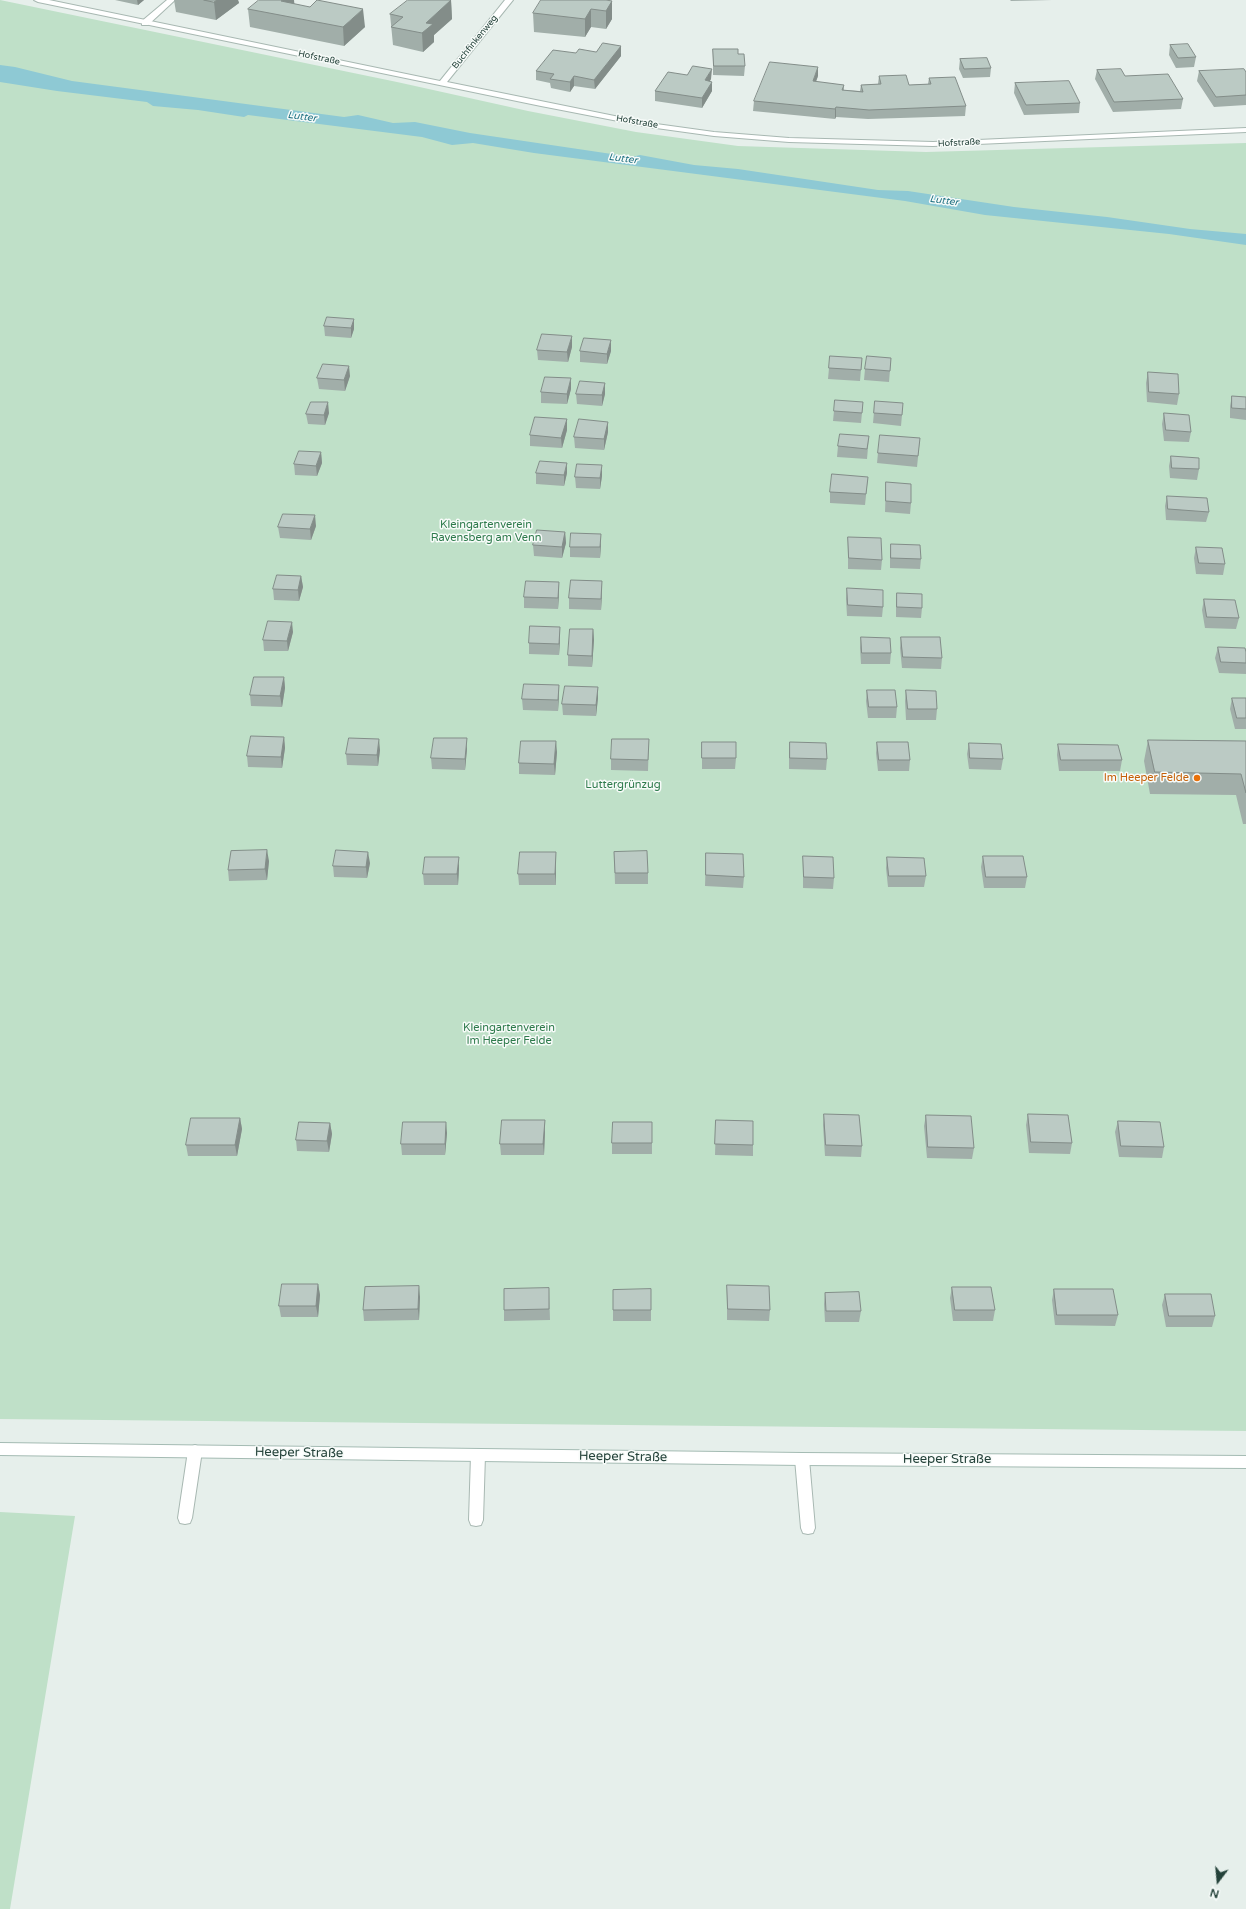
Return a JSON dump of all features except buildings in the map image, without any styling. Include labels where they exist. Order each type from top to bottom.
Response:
[{"type":"street","name":"Hofstraße","points":[[38,0],[649,125],[714,134],[789,140],[933,144],[1246,130]]},
{"type":"street","points":[[145,23],[171,0]]},
{"type":"street","name":"Buchfinkenweg","points":[[442,83],[509,0]]},
{"type":"street","name":"Heeper Straße","points":[[0,1449],[802,1459],[1246,1462]]},
{"type":"street","points":[[185,1518],[195,1451]]},
{"type":"street","points":[[476,1520],[478,1455]]},
{"type":"street","points":[[802,1459],[808,1528]]},
{"type":"green space","name":"Luttergrünzug","points":[[0,0],[397,82],[528,111],[636,132],[738,146],[926,152],[1246,143],[1246,1431],[0,1419]]},
{"type":"green space","points":[[0,1512],[75,1516],[10,1909],[0,1909]]},
{"type":"water","name":"Lutter","points":[[0,65],[15,67],[72,81],[344,117],[358,115],[393,123],[415,122],[470,133],[632,157],[640,155],[694,165],[738,169],[878,190],[908,191],[1014,207],[1107,217],[1190,229],[1246,234],[1246,245],[1169,234],[985,215],[905,201],[534,153],[473,143],[452,145],[422,137],[248,115],[244,117],[198,110],[153,106],[147,102],[57,91],[0,82]]},
{"type":"place","name":"Im Heeper Felde","points":[[1197,778]]},
{"type":"park label","name":"Kleingartenverein Ravensberg am Venn","points":[[486,531]]},
{"type":"park label","name":"Kleingartenverein Im Heeper Felde","points":[[509,1034]]}]
